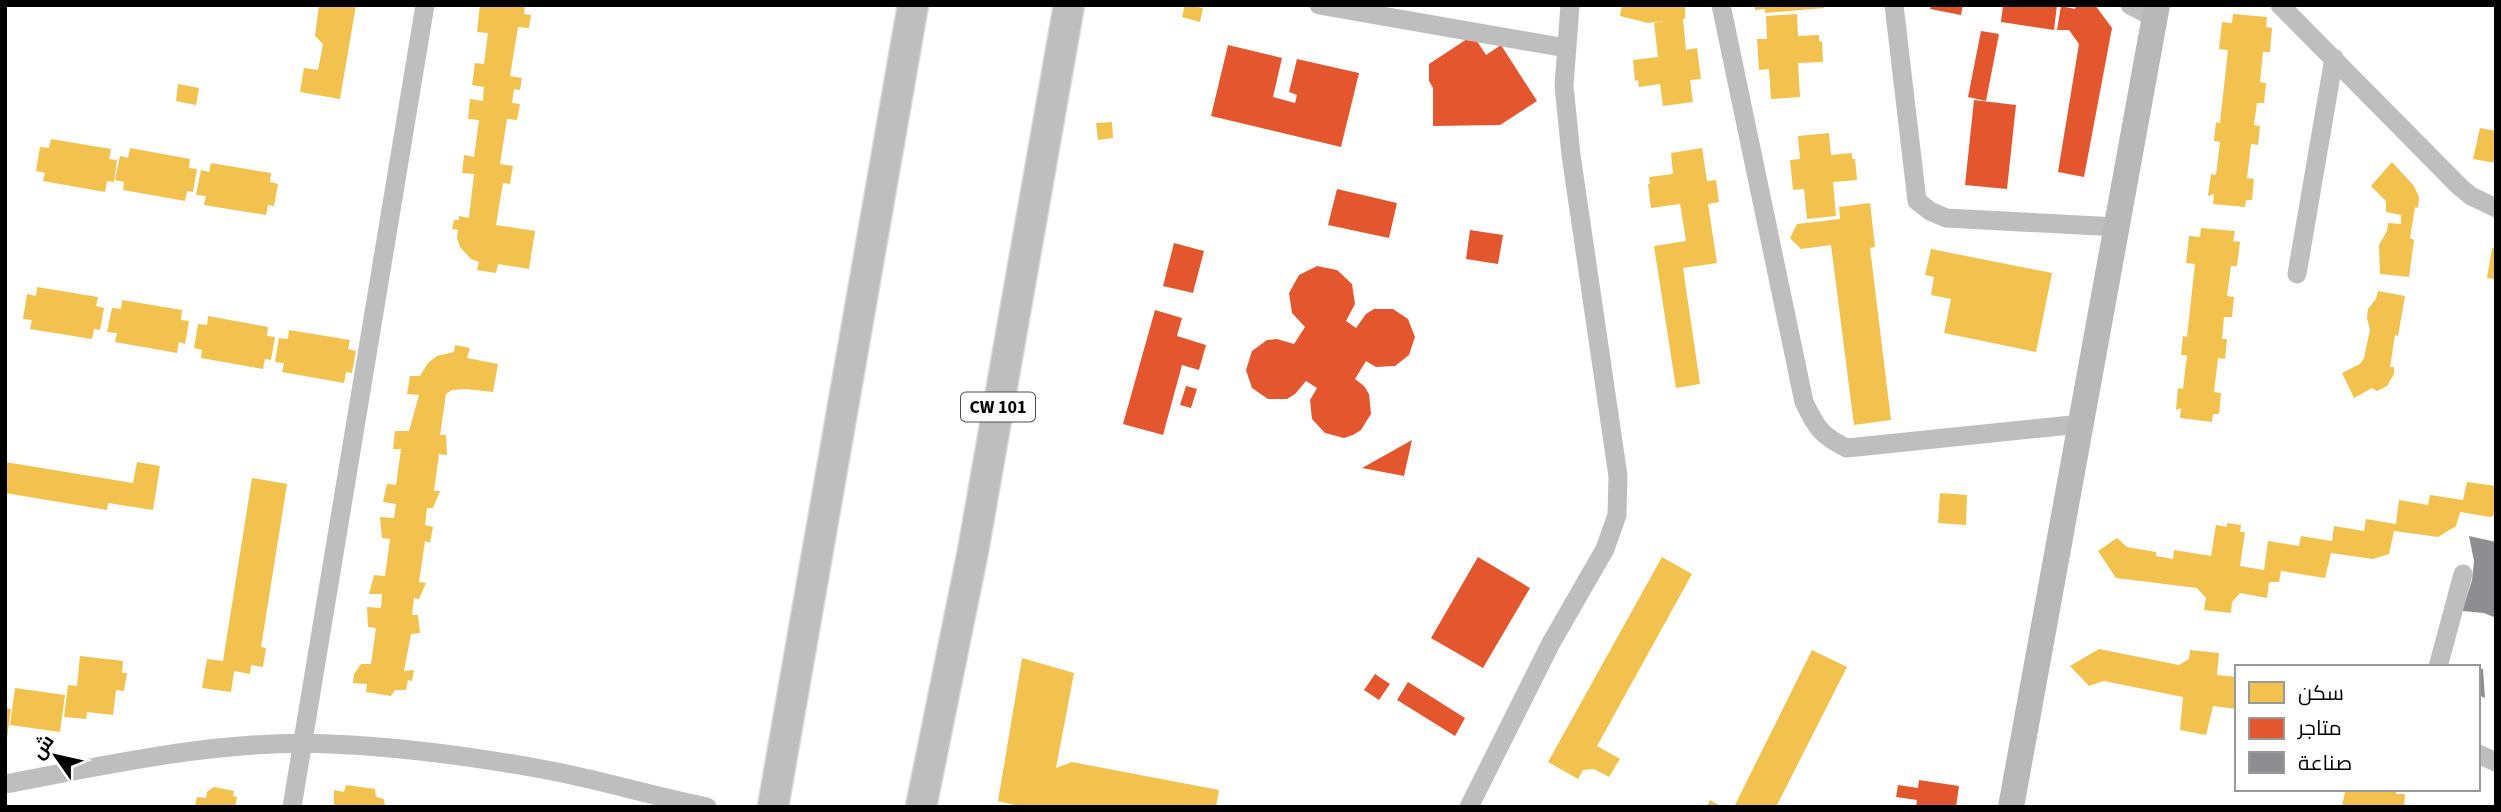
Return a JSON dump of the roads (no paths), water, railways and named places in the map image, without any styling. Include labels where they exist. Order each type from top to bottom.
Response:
[{"type":"main road","points":[[773,807],[913,5]]},
{"type":"main road","name":"CW 101","points":[[921,807],[973,551],[1069,5]]},
{"type":"street","points":[[292,807],[425,5]]},
{"type":"street","points":[[1319,5],[1566,48]]},
{"type":"street","points":[[1469,807],[1551,643],[1605,549],[1617,515],[1618,476],[1571,155],[1564,86],[1570,5]]},
{"type":"street","points":[[1721,5],[1804,402],[1816,427],[1830,440],[1847,448],[2081,424]]},
{"type":"street","points":[[1894,5],[1917,201],[1945,218],[2117,227]]},
{"type":"street","points":[[2011,807],[2156,12],[2130,5]]},
{"type":"street","points":[[2280,5],[2460,187],[2496,208]]},
{"type":"street","points":[[2297,274],[2334,58]]},
{"type":"street","points":[[2439,665],[2462,574]]},
{"type":"street","points":[[5,783],[156,755],[250,746],[330,744],[425,752],[548,770],[707,807]]},
{"type":"street","points":[[2480,755],[2496,762]]}]
